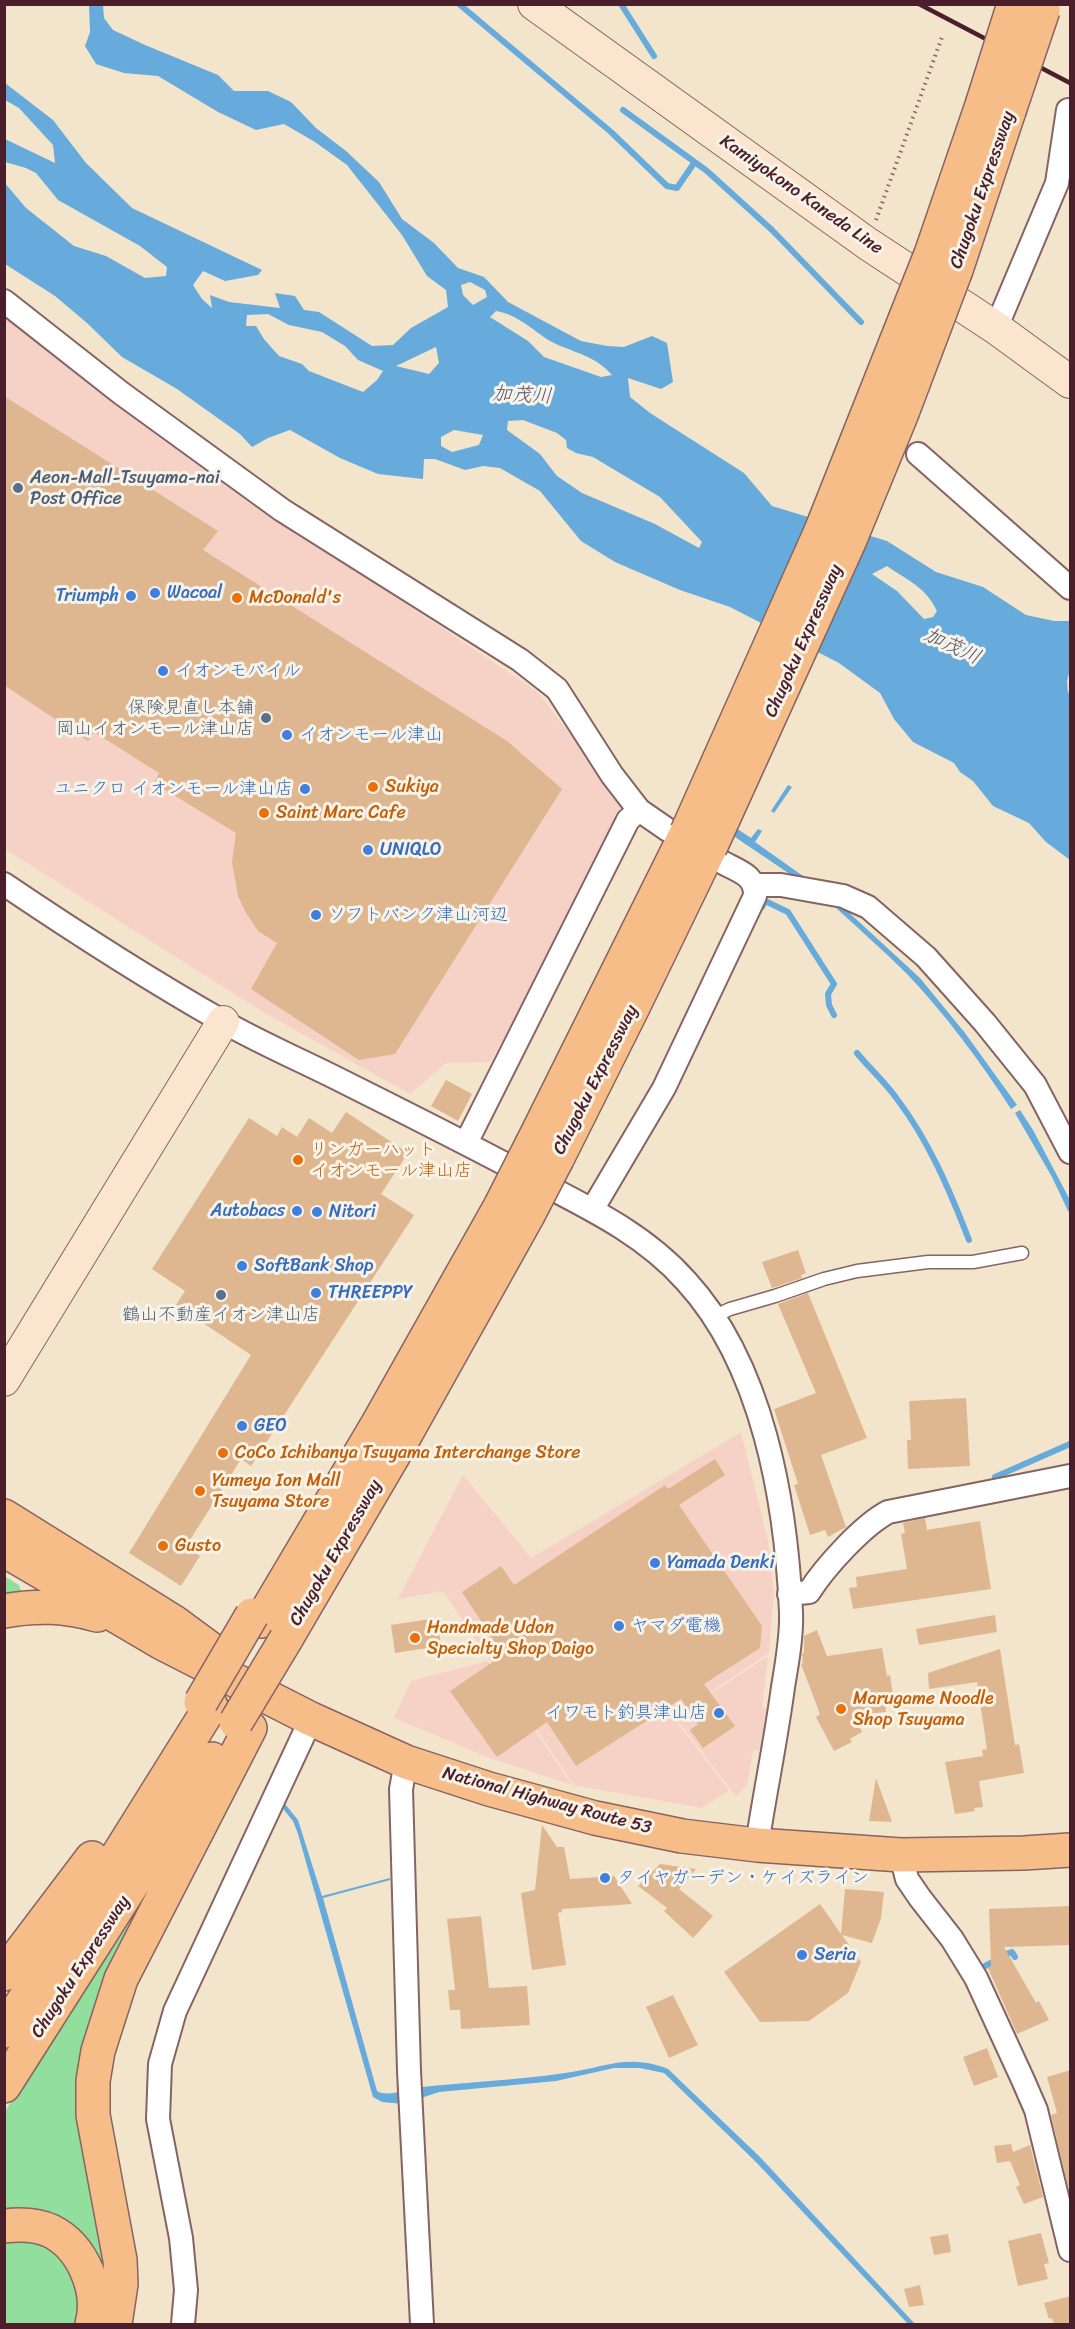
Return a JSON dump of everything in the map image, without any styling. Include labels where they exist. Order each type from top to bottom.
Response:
[{"type":"highway","name":"Chugoku Expressway","points":[[4,2086],[134,1886],[224,1714],[389,1433],[514,1210],[545,1150],[696,843],[821,531],[944,262],[995,108],[1034,6]]},
{"type":"highway","name":"National Highway Route 53","points":[[4,1516],[174,1622],[299,1712]]},
{"type":"highway","name":"National Highway Route 53","points":[[4,1550],[162,1643],[299,1712],[406,1762],[489,1789],[595,1818],[682,1836],[757,1845],[901,1855],[1071,1850]]},
{"type":"highway","points":[[4,1611],[51,1606],[75,1609],[101,1617],[162,1643]]},
{"type":"highway","name":"Chugoku Expressway","points":[[4,2031],[113,1863],[224,1714]]},
{"type":"highway","points":[[4,1974],[132,1803],[224,1714]]},
{"type":"highway","points":[[115,2325],[121,2276],[116,2233],[93,2115],[93,2081],[98,2051],[121,1979],[224,1714]]},
{"type":"highway","points":[[4,2226],[33,2225],[52,2232],[67,2242],[80,2257],[88,2274],[94,2295],[92,2325]]},
{"type":"main road","name":"Kamiyokono Kaneda Line","points":[[534,4],[868,244],[996,328],[1071,382]]},
{"type":"main road","points":[[4,1380],[223,1022]]},
{"type":"street","points":[[996,328],[1057,183],[1068,110]]},
{"type":"street","points":[[4,301],[121,393],[282,510],[520,660],[557,688],[612,774],[639,810],[696,843],[750,878],[755,885],[755,896],[664,1088],[592,1210]]},
{"type":"street","points":[[918,454],[1071,588]]},
{"type":"street","points":[[466,1143],[628,820],[639,810]]},
{"type":"street","points":[[4,884],[53,918],[223,1022],[466,1143],[592,1210],[655,1250],[688,1282],[733,1348],[751,1390],[781,1512],[786,1547],[791,1615],[774,1755],[757,1845]]},
{"type":"street","points":[[755,885],[781,885],[843,896],[868,907],[926,957],[985,1023],[1035,1085],[1071,1152]]},
{"type":"street","points":[[789,1594],[809,1592],[818,1578],[874,1519],[888,1512],[1071,1476]]},
{"type":"street","points":[[183,2325],[186,2290],[181,2238],[158,2119],[160,2064],[176,2011],[299,1712]]},
{"type":"street","points":[[406,1762],[400,1789],[409,2071],[422,2325]]},
{"type":"street","points":[[901,1855],[908,1879],[952,1939],[976,1978],[1036,2110],[1071,2250]]},
{"type":"lane","points":[[713,1317],[730,1308],[856,1271],[928,1262],[973,1262],[1022,1253]]},
{"type":"path","points":[[868,244],[942,37]]},
{"type":"shaded area","name":"イオンモール津山","points":[[4,314],[70,365],[376,584],[539,694],[602,776],[623,810],[533,985],[490,1062],[446,1063],[410,1094],[263,1012],[5,849]]},
{"type":"shaded area","name":"ヤマダ電機","points":[[741,1432],[768,1541],[774,1592],[769,1653],[673,1717],[729,1790],[702,1808],[574,1785],[443,1591],[398,1599],[463,1475],[531,1558]]},
{"type":"shaded area","points":[[768,1656],[762,1708],[770,1709],[762,1749],[753,1751],[747,1785],[736,1796],[675,1717]]},
{"type":"shaded area","points":[[488,1661],[572,1785],[490,1758],[394,1718],[411,1681]]},
{"type":"green space","points":[[4,1576],[19,1585],[22,1594],[5,1596]]},
{"type":"green space","points":[[156,1883],[104,1997],[112,2271],[101,2280],[5,2211],[5,2111]]},
{"type":"green space","points":[[5,2236],[41,2244],[58,2255],[79,2294],[78,2324],[5,2324]]},
{"type":"water","name":"加茂川","points":[[89,5],[103,5],[104,18],[113,30],[218,75],[234,91],[268,91],[291,102],[316,128],[346,151],[379,182],[402,219],[434,243],[458,268],[484,277],[508,302],[581,341],[624,347],[652,336],[667,343],[673,382],[661,389],[628,378],[630,397],[650,413],[744,473],[772,506],[887,541],[936,572],[983,587],[1026,615],[1054,621],[1070,621],[1070,669],[1067,681],[1068,693],[1070,692],[1070,860],[1046,842],[1029,823],[993,806],[973,781],[960,772],[954,763],[913,742],[894,719],[880,693],[839,663],[730,607],[680,590],[615,562],[581,541],[540,491],[500,468],[483,466],[465,470],[435,459],[424,459],[423,479],[378,474],[340,458],[290,430],[252,447],[240,434],[177,389],[122,357],[55,296],[5,264],[4,182],[26,208],[74,246],[106,256],[145,278],[166,276],[167,267],[140,246],[58,200],[36,173],[5,162],[5,139],[55,163],[53,145],[19,108],[5,100],[5,83],[53,120],[86,163],[132,208],[262,270],[258,275],[225,281],[203,271],[193,285],[202,299],[212,308],[210,295],[229,302],[280,308],[275,293],[295,296],[304,310],[319,312],[372,346],[393,345],[411,328],[448,307],[446,290],[427,276],[402,235],[347,165],[315,142],[284,124],[256,130],[218,112],[158,76],[124,73],[96,64],[85,46],[90,32]],"holes":[[[470,282],[485,290],[487,297],[473,305],[463,295],[461,285]],[[496,311],[520,320],[554,343],[599,363],[612,375],[601,377],[544,357],[528,341],[490,317]],[[268,314],[289,325],[322,332],[345,346],[358,360],[383,371],[377,380],[363,392],[309,371],[302,364],[279,356],[256,326],[246,326],[247,315]],[[436,347],[439,363],[429,374],[396,366]],[[523,420],[557,433],[566,440],[567,448],[593,457],[660,497],[702,542],[699,548],[655,524],[582,493],[557,476],[540,454],[507,430],[508,421]],[[454,430],[483,435],[479,445],[452,452],[441,446],[441,437]],[[887,566],[921,590],[937,611],[933,617],[924,619],[897,591],[872,574]]]},
{"type":"water","points":[[788,785],[792,787],[774,813],[771,811]]},
{"type":"water","points":[[736,828],[751,838],[758,829],[762,831],[755,842],[813,883],[806,885],[732,835]]},
{"type":"water","points":[[836,908],[844,908],[920,978],[965,1033],[1017,1105],[1011,1109],[962,1039],[907,974]]},
{"type":"water","points":[[1020,1110],[1070,1200],[1070,1215],[1052,1177],[1015,1113]]},
{"type":"water","points":[[281,1799],[298,1820],[322,1896],[390,1878],[390,1880],[323,1898],[377,2091],[393,2093],[422,2087],[579,2071],[628,2062],[653,2064],[668,2069],[760,2157],[915,2324],[908,2324],[756,2162],[664,2073],[640,2068],[614,2068],[556,2081],[439,2092],[403,2104],[382,2102],[373,2097],[298,1834],[293,1821],[280,1805]]},
{"type":"building","points":[[4,396],[218,531],[203,550],[507,741],[562,789],[395,1054],[359,1060],[251,989],[277,943],[258,931],[238,896],[232,862],[236,833],[154,783],[159,773],[94,732],[88,741],[4,685]]},
{"type":"building","points":[[446,1080],[472,1094],[458,1121],[431,1106]]},
{"type":"building","points":[[346,1112],[408,1153],[381,1194],[414,1215],[251,1466],[241,1459],[190,1540],[195,1543],[191,1550],[200,1556],[181,1586],[129,1553],[251,1355],[176,1305],[185,1291],[152,1269],[249,1118],[277,1136],[282,1127],[297,1137],[309,1118],[332,1133]]},
{"type":"building","points":[[798,1250],[806,1273],[801,1275],[802,1278],[772,1288],[762,1262]]},
{"type":"building","points":[[808,1293],[867,1438],[821,1455],[846,1527],[828,1537],[825,1530],[810,1535],[794,1485],[798,1484],[774,1409],[816,1393],[778,1304]]},
{"type":"building","points":[[966,1398],[970,1466],[908,1469],[907,1440],[911,1440],[909,1401]]},
{"type":"building","name":"ヤマダ電機","points":[[715,1459],[725,1475],[679,1505],[762,1626],[760,1648],[704,1684],[735,1726],[703,1748],[690,1730],[698,1724],[681,1699],[576,1766],[547,1722],[497,1757],[450,1691],[503,1655],[462,1592],[501,1566],[514,1585],[665,1485],[668,1489]]},
{"type":"building","points":[[925,1518],[927,1530],[980,1521],[991,1589],[853,1609],[849,1588],[857,1587],[856,1577],[907,1569],[901,1534],[905,1533],[903,1523]]},
{"type":"building","points":[[995,1615],[997,1632],[919,1645],[916,1629]]},
{"type":"building","points":[[437,1618],[441,1646],[395,1653],[391,1625]]},
{"type":"building","points":[[817,1630],[827,1656],[882,1648],[893,1695],[884,1696],[886,1712],[854,1715],[862,1732],[850,1739],[852,1742],[834,1751],[816,1717],[820,1714],[801,1664],[803,1663],[804,1636]]},
{"type":"building","points":[[1000,1649],[1015,1745],[1019,1744],[1024,1773],[979,1781],[983,1807],[974,1808],[975,1811],[955,1814],[945,1762],[983,1756],[982,1750],[987,1749],[977,1682],[929,1689],[928,1673]]},
{"type":"building","points":[[876,1778],[892,1822],[869,1821]]},
{"type":"building","points":[[542,1825],[557,1847],[564,1847],[570,1879],[614,1876],[632,1904],[562,1909],[562,1912],[558,1913],[566,1965],[532,1970],[521,1893],[535,1890]]},
{"type":"building","points":[[660,1864],[696,1869],[679,1889],[713,1916],[693,1938],[664,1911],[667,1908],[638,1886]]},
{"type":"building","points":[[845,1889],[884,1892],[881,1918],[872,1943],[842,1935],[861,1962],[848,1993],[809,2021],[760,2022],[724,1972],[820,1904],[841,1934]]},
{"type":"building","points":[[1071,1906],[1071,1945],[1004,1947],[1036,2003],[1039,2001],[1049,2020],[1017,2034],[988,1968],[991,1966],[989,1909]]},
{"type":"building","points":[[481,1916],[489,1988],[527,1986],[530,2025],[461,2029],[460,2010],[450,2010],[448,1990],[455,1990],[447,1919]]},
{"type":"building","points":[[673,1995],[698,2045],[669,2058],[646,2007]]},
{"type":"building","points":[[987,2048],[998,2077],[974,2086],[963,2057]]},
{"type":"building","points":[[1071,2070],[1071,2185],[1068,2186],[1051,2115],[1057,2113],[1047,2077]]},
{"type":"building","points":[[1011,2144],[1013,2152],[1030,2145],[1043,2197],[1024,2204],[1016,2187],[1020,2185],[1010,2161],[997,2163],[994,2146]]},
{"type":"building","points":[[1041,2233],[1049,2263],[1044,2264],[1048,2279],[1018,2286],[1008,2241]]},
{"type":"building","points":[[948,2234],[951,2252],[934,2255],[930,2237]]},
{"type":"building","points":[[920,2285],[924,2305],[909,2307],[904,2289]]},
{"type":"building","points":[[1071,2296],[1071,2325],[1054,2325],[1052,2318],[1049,2319],[1044,2303]]},
{"type":"waterway","points":[[459,4],[611,132],[667,186],[677,188],[694,163]]},
{"type":"waterway","points":[[621,4],[654,56]]},
{"type":"waterway","points":[[623,110],[707,171],[772,230],[861,322]]},
{"type":"waterway","points":[[762,907],[765,901],[788,912],[834,984],[828,994],[829,1005],[834,1015]]},
{"type":"waterway","points":[[857,1053],[909,1115],[929,1149],[969,1240]]},
{"type":"waterway","points":[[995,1477],[1070,1444]]},
{"type":"waterway","points":[[978,1970],[1009,1953],[1012,1952],[1015,1957]]},
{"type":"railway","points":[[919,4],[1070,83]]},
{"type":"place","name":"Aeon-Mall-Tsuyama-nai Post Office","points":[[18,488]]},
{"type":"place","name":"Wacoal","points":[[155,593]]},
{"type":"place","name":"Triumph","points":[[131,596]]},
{"type":"place","name":"McDonald's","points":[[237,598]]},
{"type":"place","name":"イオンモバイル","points":[[163,671]]},
{"type":"place","name":"保険見直し本舗 岡山イオンモール津山店","points":[[266,718]]},
{"type":"place","name":"イオンモール津山","points":[[287,735]]},
{"type":"place","name":"Sukiya","points":[[373,787]]},
{"type":"place","name":"ユニクロ イオンモール津山店","points":[[305,789]]},
{"type":"place","name":"Saint Marc Cafe","points":[[264,813]]},
{"type":"place","name":"UNIQLO","points":[[368,850]]},
{"type":"place","name":"ソフトバンク津山河辺","points":[[316,915]]},
{"type":"place","name":"リンガーハット イオンモール津山店","points":[[298,1160]]},
{"type":"place","name":"Autobacs","points":[[297,1211]]},
{"type":"place","name":"Nitori","points":[[317,1212]]},
{"type":"place","name":"SoftBank Shop","points":[[242,1266]]},
{"type":"place","name":"THREEPPY","points":[[316,1293]]},
{"type":"place","name":"鶴山不動産イオン津山店","points":[[221,1295]]},
{"type":"place","name":"GEO","points":[[242,1426]]},
{"type":"place","name":"CoCo Ichibanya Tsuyama Interchange Store","points":[[223,1453]]},
{"type":"place","name":"Yumeya Ion Mall Tsuyama Store","points":[[200,1491]]},
{"type":"place","name":"Gusto","points":[[163,1546]]},
{"type":"place","name":"Yamada Denki","points":[[655,1563]]},
{"type":"place","name":"ヤマダ電機","points":[[619,1626]]},
{"type":"place","name":"Handmade Udon Specialty Shop Daigo","points":[[415,1638]]},
{"type":"place","name":"Marugame Noodle Shop Tsuyama","points":[[841,1709]]},
{"type":"place","name":"イワモト釣具津山店","points":[[719,1713]]},
{"type":"place","name":"タイヤガーデン・ケイズライン","points":[[605,1878]]},
{"type":"place","name":"Seria","points":[[802,1955]]}]
